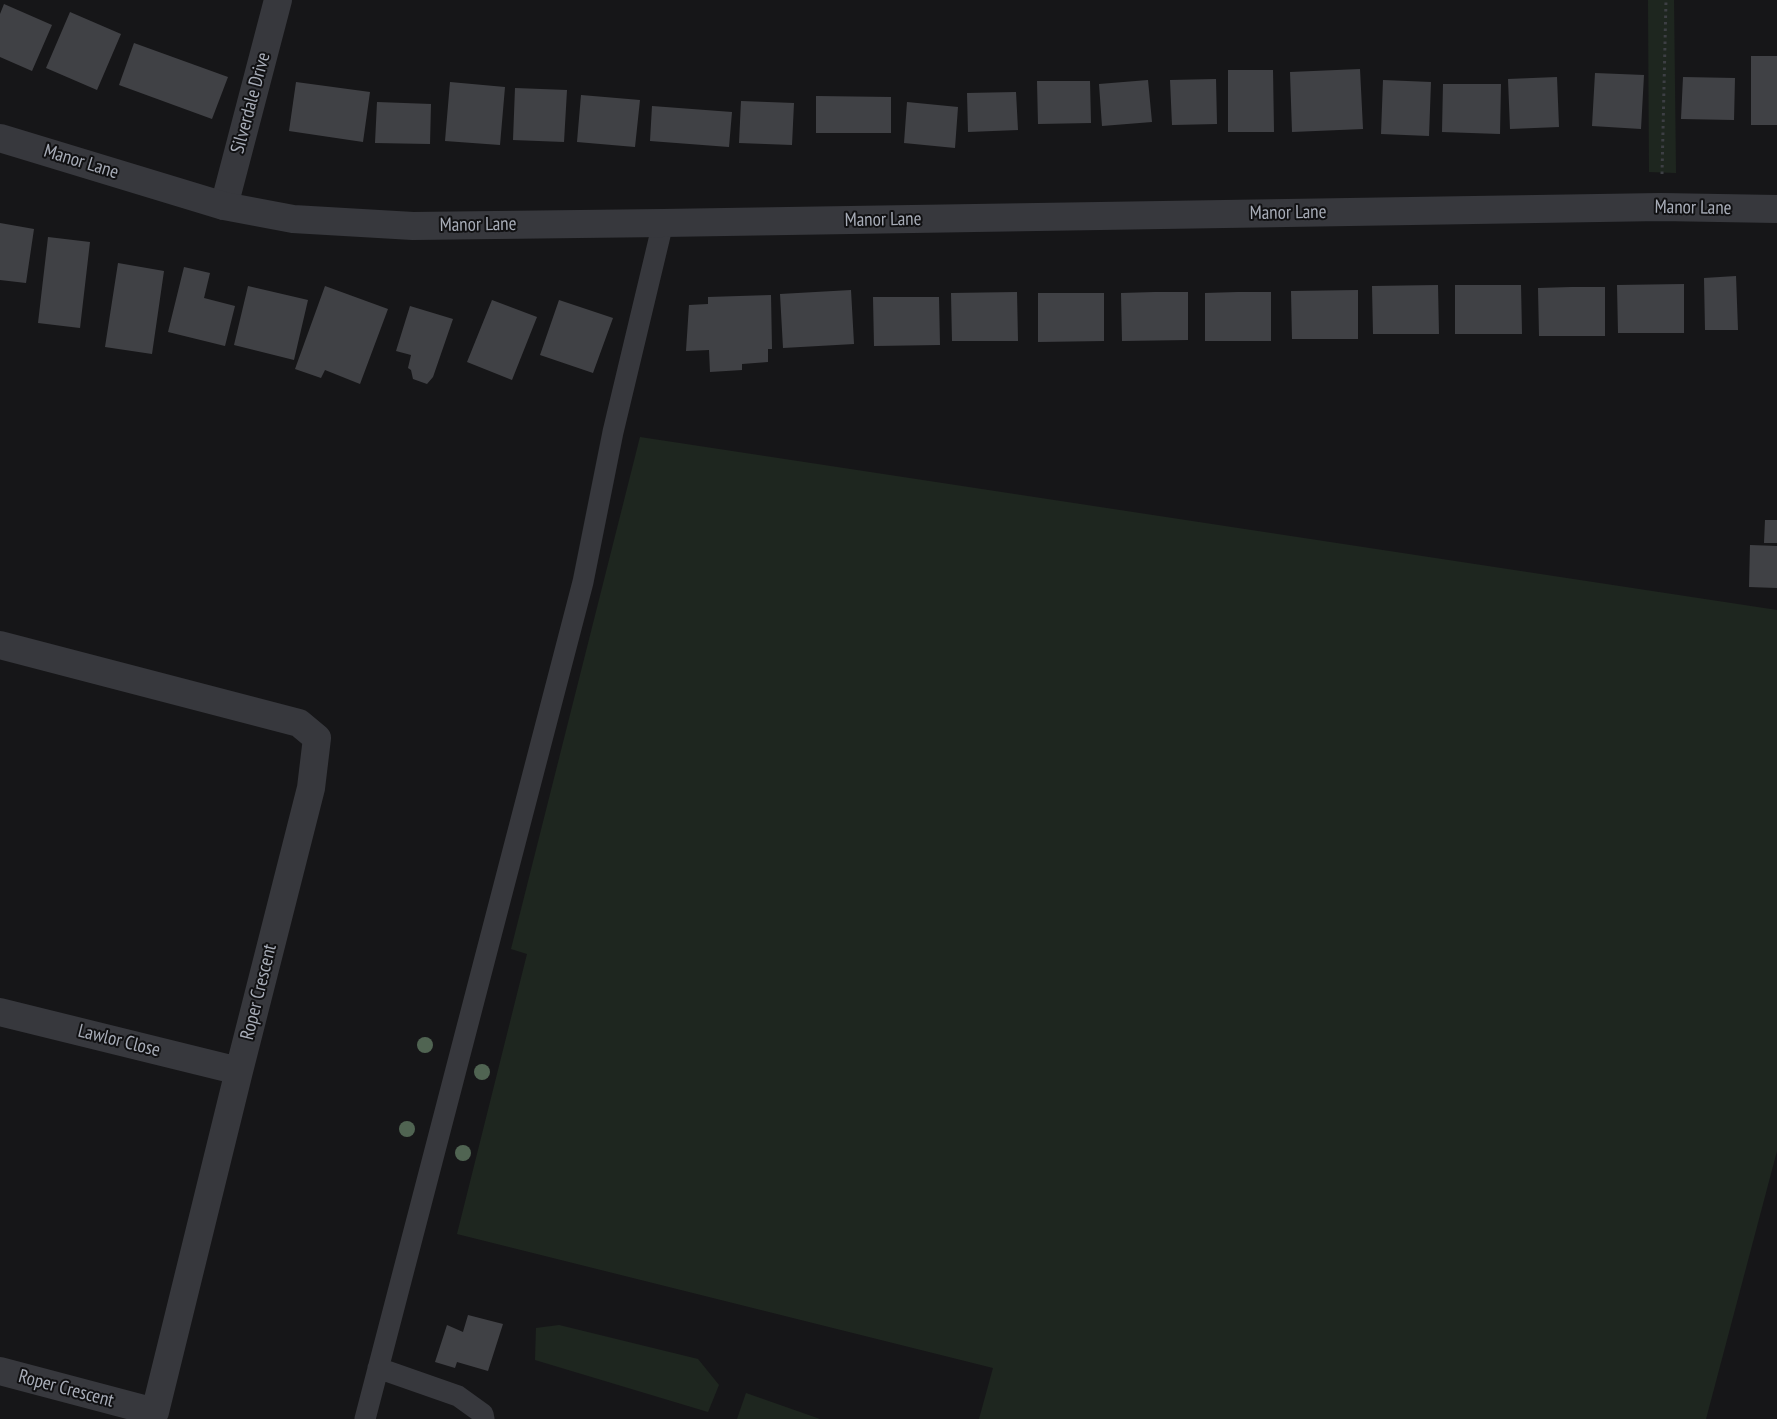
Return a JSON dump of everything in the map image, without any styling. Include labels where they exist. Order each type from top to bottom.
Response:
[{"type":"street","name":"Silverdale Drive","points":[[224,206],[278,0]]},
{"type":"street","name":"Manor Lane","points":[[0,138],[224,206],[293,219],[414,226],[1661,207],[1777,209]]},
{"type":"street","name":"Roper Crescent","points":[[0,645],[299,723],[317,738],[311,788],[154,1416],[0,1371]]},
{"type":"street","name":"Lawlor Close","points":[[0,1012],[239,1071]]},
{"type":"lane","points":[[365,1419],[583,582],[613,432],[663,223]]},
{"type":"lane","points":[[378,1368],[458,1396],[483,1414],[484,1419]]},
{"type":"path","points":[[1661,207],[1666,0]]},
{"type":"shaded area","points":[[1648,0],[1674,0],[1676,173],[1649,172]]},
{"type":"shaded area","points":[[640,437],[1777,610],[1777,1151],[1706,1419],[979,1419],[993,1368],[457,1234],[527,954],[511,949]]},
{"type":"shaded area","points":[[559,1325],[698,1359],[719,1385],[708,1412],[535,1360],[536,1328]]},
{"type":"shaded area","points":[[746,1393],[820,1419],[737,1419]]},
{"type":"building","points":[[4,4],[52,25],[32,71],[0,57],[0,14]]},
{"type":"building","points":[[70,12],[121,34],[97,90],[46,68]]},
{"type":"building","points":[[134,43],[228,77],[212,119],[119,85]]},
{"type":"building","points":[[1751,56],[1777,56],[1777,125],[1751,125]]},
{"type":"building","points":[[1360,69],[1363,129],[1292,132],[1290,72]]},
{"type":"building","points":[[1228,70],[1273,70],[1274,132],[1228,132]]},
{"type":"building","points":[[1595,73],[1644,75],[1641,129],[1592,126]]},
{"type":"building","points":[[1557,77],[1559,127],[1510,129],[1508,79]]},
{"type":"building","points":[[1683,77],[1735,78],[1734,120],[1681,119]]},
{"type":"building","points":[[1216,79],[1217,124],[1172,125],[1170,80]]},
{"type":"building","points":[[1148,80],[1152,122],[1102,126],[1099,84]]},
{"type":"building","points":[[1383,80],[1431,82],[1429,136],[1381,134]]},
{"type":"building","points":[[1037,81],[1090,81],[1091,123],[1038,124]]},
{"type":"building","points":[[296,82],[370,92],[363,142],[289,131]]},
{"type":"building","points":[[450,82],[505,87],[500,145],[445,141]]},
{"type":"building","points":[[1443,84],[1501,84],[1500,134],[1442,132]]},
{"type":"building","points":[[515,88],[567,90],[564,142],[513,140]]},
{"type":"building","points":[[1016,92],[1018,130],[968,132],[967,93]]},
{"type":"building","points":[[581,95],[640,100],[635,147],[577,142]]},
{"type":"building","points":[[816,96],[891,97],[891,133],[816,133]]},
{"type":"building","points":[[741,101],[794,103],[792,145],[739,143]]},
{"type":"building","points":[[377,102],[431,104],[430,144],[375,143]]},
{"type":"building","points":[[907,102],[958,107],[955,148],[904,143]]},
{"type":"building","points":[[652,106],[732,112],[729,147],[650,141]]},
{"type":"building","points":[[0,223],[34,229],[26,283],[0,280]]},
{"type":"building","points":[[48,237],[90,242],[80,328],[38,323]]},
{"type":"building","points":[[118,263],[164,271],[152,354],[105,347]]},
{"type":"building","points":[[184,267],[210,273],[204,298],[235,306],[225,346],[168,332]]},
{"type":"building","points":[[1736,276],[1738,330],[1705,330],[1704,278]]},
{"type":"building","points":[[1684,284],[1684,333],[1618,333],[1617,285]]},
{"type":"building","points":[[1438,285],[1439,334],[1373,334],[1372,286]]},
{"type":"building","points":[[1455,285],[1521,285],[1522,334],[1455,334]]},
{"type":"building","points":[[248,286],[308,300],[294,360],[234,345]]},
{"type":"building","points":[[325,286],[388,309],[360,384],[325,370],[321,378],[295,369]]},
{"type":"building","points":[[1605,287],[1605,336],[1539,336],[1538,288]]},
{"type":"building","points":[[851,290],[854,344],[783,348],[780,294]]},
{"type":"building","points":[[1358,290],[1358,339],[1292,339],[1291,291]]},
{"type":"building","points":[[1017,292],[1018,341],[952,341],[951,293]]},
{"type":"building","points":[[1188,292],[1188,340],[1122,341],[1121,293]]},
{"type":"building","points":[[1271,292],[1271,341],[1205,341],[1205,293]]},
{"type":"building","points":[[1038,293],[1104,293],[1104,341],[1038,342]]},
{"type":"building","points":[[771,295],[772,349],[768,349],[768,362],[742,364],[742,370],[710,372],[709,350],[686,351],[689,305],[708,304],[708,297]]},
{"type":"building","points":[[873,297],[939,297],[940,345],[874,346]]},
{"type":"building","points":[[492,300],[537,317],[512,380],[467,362]]},
{"type":"building","points":[[559,300],[613,318],[593,373],[540,355]]},
{"type":"building","points":[[410,306],[453,319],[433,377],[427,384],[413,379],[411,370],[408,368],[411,355],[396,351]]},
{"type":"building","points":[[1765,520],[1777,520],[1777,543],[1764,543]]},
{"type":"building","points":[[1750,545],[1777,546],[1777,588],[1749,587]]},
{"type":"building","points":[[468,1315],[503,1324],[488,1371],[457,1362],[455,1368],[435,1362],[447,1325],[463,1332]]}]
